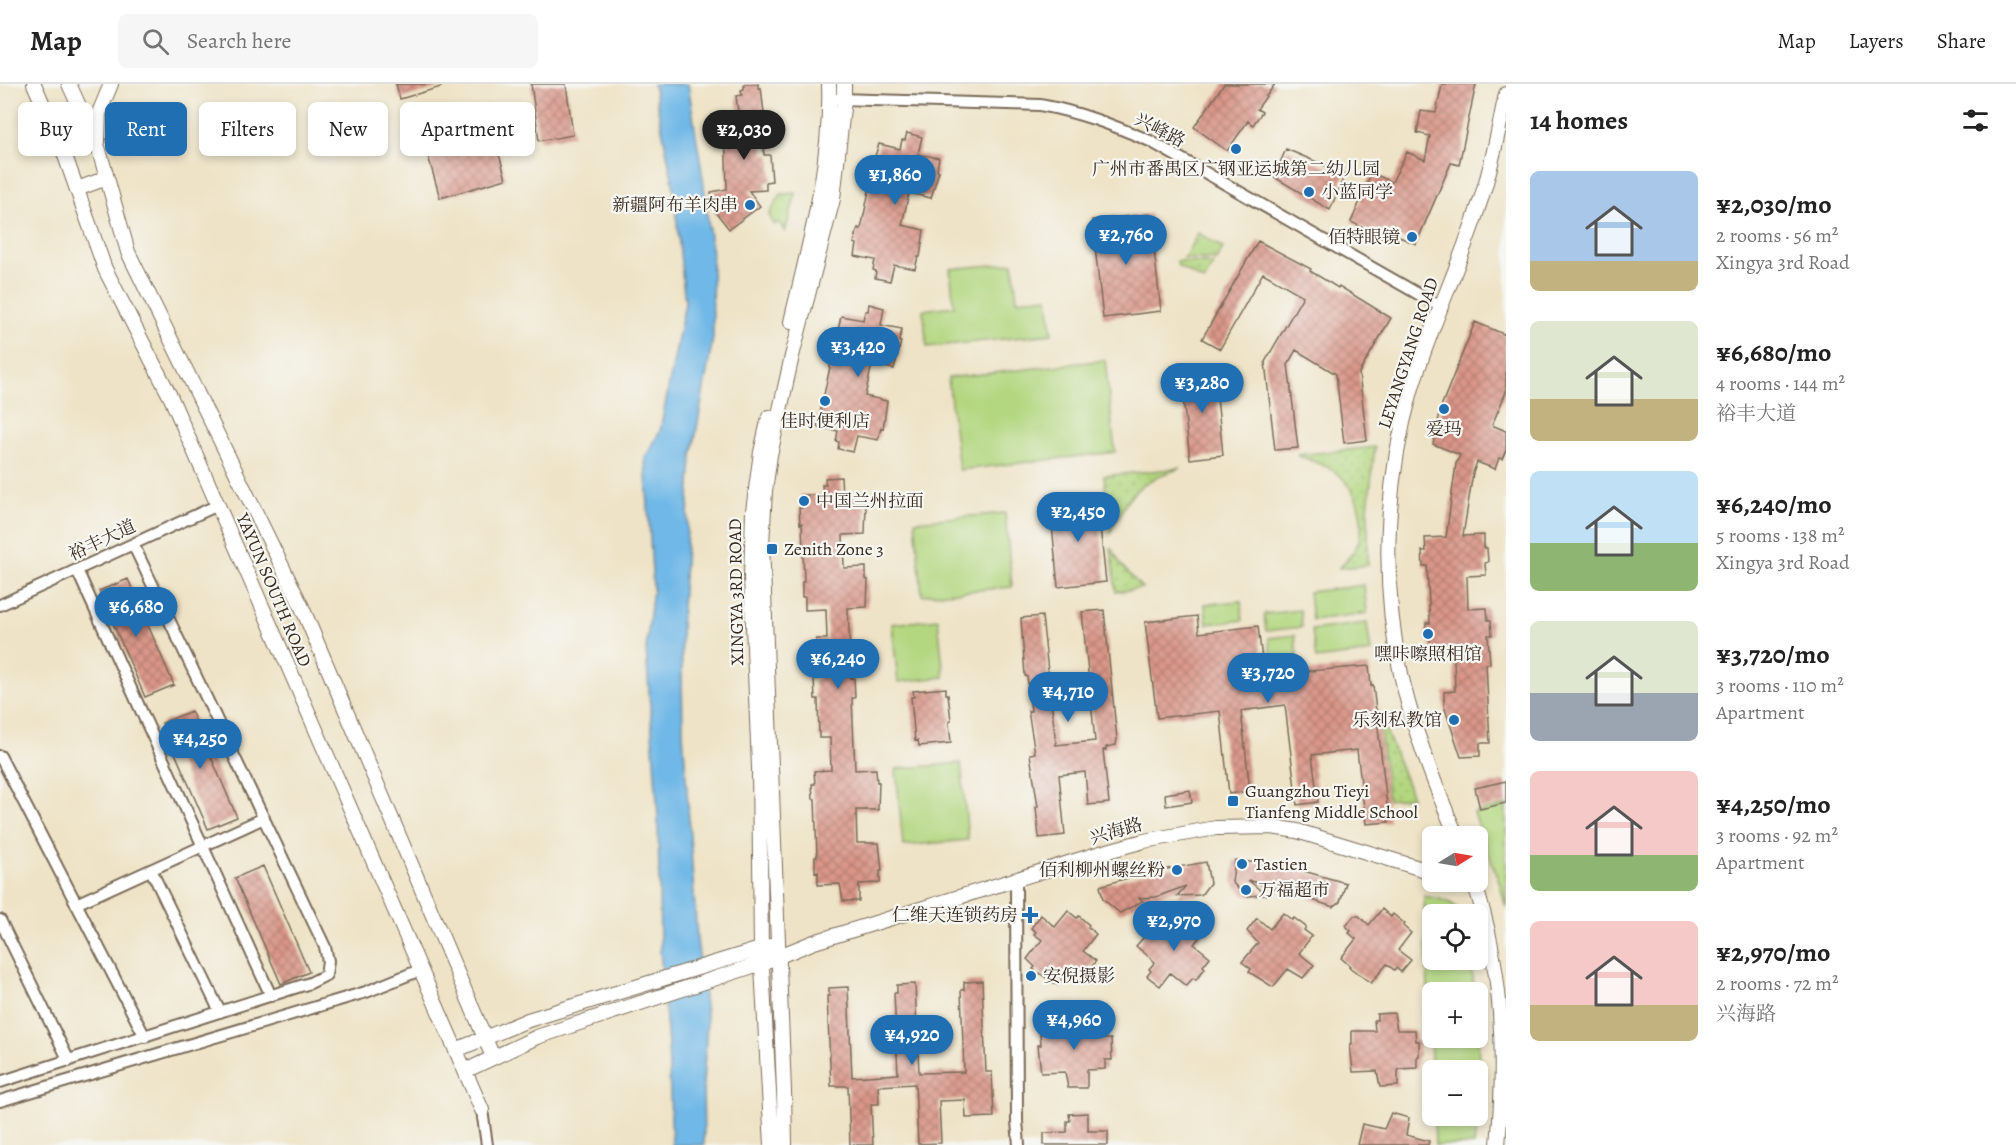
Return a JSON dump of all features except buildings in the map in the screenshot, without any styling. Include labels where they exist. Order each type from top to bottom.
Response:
[{"type":"street","name":"YAYUN SOUTH ROAD","points":[[34,84],[63,150],[105,269],[171,398],[482,1110]]},
{"type":"street","name":"YAYUN SOUTH ROAD","points":[[69,84],[99,150],[128,252],[301,605],[493,1057]]},
{"type":"street","points":[[99,150],[99,113],[111,84]]},
{"type":"street","name":"XINGYA 3RD ROAD","points":[[762,963],[759,767],[751,577],[753,511],[761,452],[814,220],[826,146],[829,84]]},
{"type":"street","name":"XINGYA 3RD ROAD","points":[[778,950],[762,544],[765,491],[770,455],[792,356],[833,199],[844,84]]},
{"type":"street","name":"LEYANGYANG ROAD","points":[[1452,826],[1434,783],[1401,674],[1391,610],[1389,541],[1391,495],[1398,446],[1411,390],[1479,208],[1506,94]]},
{"type":"street","name":"兴峰路","points":[[830,100],[1040,105],[1068,110],[1103,121],[1150,141],[1441,307]]},
{"type":"street","points":[[77,189],[107,178]]},
{"type":"street","name":"裕丰大道","points":[[0,605],[218,505]]},
{"type":"street","points":[[0,1082],[271,996],[326,975],[328,961],[325,947],[133,544]]},
{"type":"street","points":[[76,570],[271,996]]},
{"type":"street","points":[[0,756],[145,1037]]},
{"type":"street","points":[[76,904],[264,818]]},
{"type":"street","name":"兴海路","points":[[778,950],[814,942],[1144,841],[1196,830],[1244,826],[1296,831],[1422,869]]},
{"type":"street","points":[[151,870],[220,1012]]},
{"type":"street","points":[[1016,880],[1019,1145]]},
{"type":"street","points":[[1475,892],[1488,928],[1497,971],[1502,1018],[1504,1067],[1498,1145]]},
{"type":"street","points":[[0,920],[69,1061]]},
{"type":"street","points":[[456,1050],[528,1020],[761,949],[778,950]]},
{"type":"street","points":[[465,1071],[537,1037],[762,963],[778,950]]},
{"type":"street","points":[[778,950],[785,1145]]},
{"type":"street","points":[[762,963],[772,1145]]},
{"type":"street","points":[[0,1101],[366,992],[420,970]]},
{"type":"street","points":[[482,1110],[488,1145]]},
{"type":"green space","points":[[796,193],[785,232],[779,222],[774,225],[769,215],[781,194]]},
{"type":"green space","points":[[1198,233],[1223,248],[1216,260],[1184,258]]},
{"type":"green space","points":[[1177,261],[1213,264],[1204,281],[1178,266]]},
{"type":"green space","points":[[1013,263],[1017,300],[1048,297],[1052,334],[927,347],[923,310],[954,306],[950,269]]},
{"type":"green space","points":[[1105,360],[1115,452],[959,470],[948,378]]},
{"type":"green space","points":[[1375,447],[1368,508],[1368,565],[1339,568],[1359,541],[1361,519],[1355,497],[1343,479],[1335,472],[1297,455]]},
{"type":"green space","points":[[1181,468],[1154,479],[1136,490],[1110,533],[1104,476]]},
{"type":"green space","points":[[1005,513],[1012,587],[922,595],[915,521]]},
{"type":"green space","points":[[1111,547],[1121,565],[1142,588],[1116,592]]},
{"type":"green space","points":[[1364,585],[1367,613],[1312,620],[1309,592]]},
{"type":"green space","points":[[1241,601],[1243,620],[1207,624],[1205,604]]},
{"type":"green space","points":[[1300,610],[1302,627],[1266,631],[1264,614]]},
{"type":"green space","points":[[938,619],[944,677],[898,682],[892,624]]},
{"type":"green space","points":[[1367,623],[1371,652],[1316,659],[1312,630]]},
{"type":"green space","points":[[1295,635],[1298,663],[1272,666],[1269,638]]},
{"type":"green space","points":[[1378,710],[1412,797],[1388,800]]},
{"type":"green space","points":[[961,763],[968,840],[903,846],[896,769]]},
{"type":"green space","points":[[1506,805],[1506,908],[1488,851],[1488,826],[1479,826],[1474,813]]},
{"type":"green space","points":[[1424,896],[1452,904],[1424,904]]},
{"type":"green space","points":[[1427,970],[1472,970],[1473,982],[1428,982]]},
{"type":"green space","points":[[1431,1048],[1479,1048],[1479,1060],[1431,1060]]},
{"type":"green space","points":[[1434,1126],[1476,1126],[1474,1145],[1435,1145]]},
{"type":"water","points":[[653,84],[688,84],[712,255],[713,338],[692,456],[681,621],[683,732],[697,939],[707,1022],[703,1084],[704,1145],[672,1145],[668,1044],[660,949],[658,816],[646,649],[653,588],[645,458],[660,431],[685,303],[673,183]]},
{"type":"place","name":"广州市番禺区广钢亚运城第二幼儿园","points":[[1236,149]]},
{"type":"place","name":"小蓝同学","points":[[1309,192]]},
{"type":"place","name":"新疆阿布羊肉串","points":[[750,205]]},
{"type":"place","name":"佰特眼镜","points":[[1412,237]]},
{"type":"place","name":"佳时便利店","points":[[825,401]]},
{"type":"place","name":"爱玛","points":[[1444,409]]},
{"type":"place","name":"中国兰州拉面","points":[[804,501]]},
{"type":"place","name":"Zenith Zone 3","points":[[772,549]]},
{"type":"place","name":"嘿咔嚓照相馆","points":[[1428,634]]},
{"type":"place","name":"乐刻私教馆","points":[[1454,720]]},
{"type":"place","name":"Guangzhou Tieyi Tianfeng Middle School","points":[[1233,801]]},
{"type":"place","name":"Tastien","points":[[1242,864]]},
{"type":"place","name":"佰利柳州螺丝粉","points":[[1177,870]]},
{"type":"place","name":"万福超市","points":[[1246,890]]},
{"type":"place","name":"仁维天连锁药房","points":[[1030,915]]},
{"type":"place","name":"安倪摄影","points":[[1031,976]]}]
